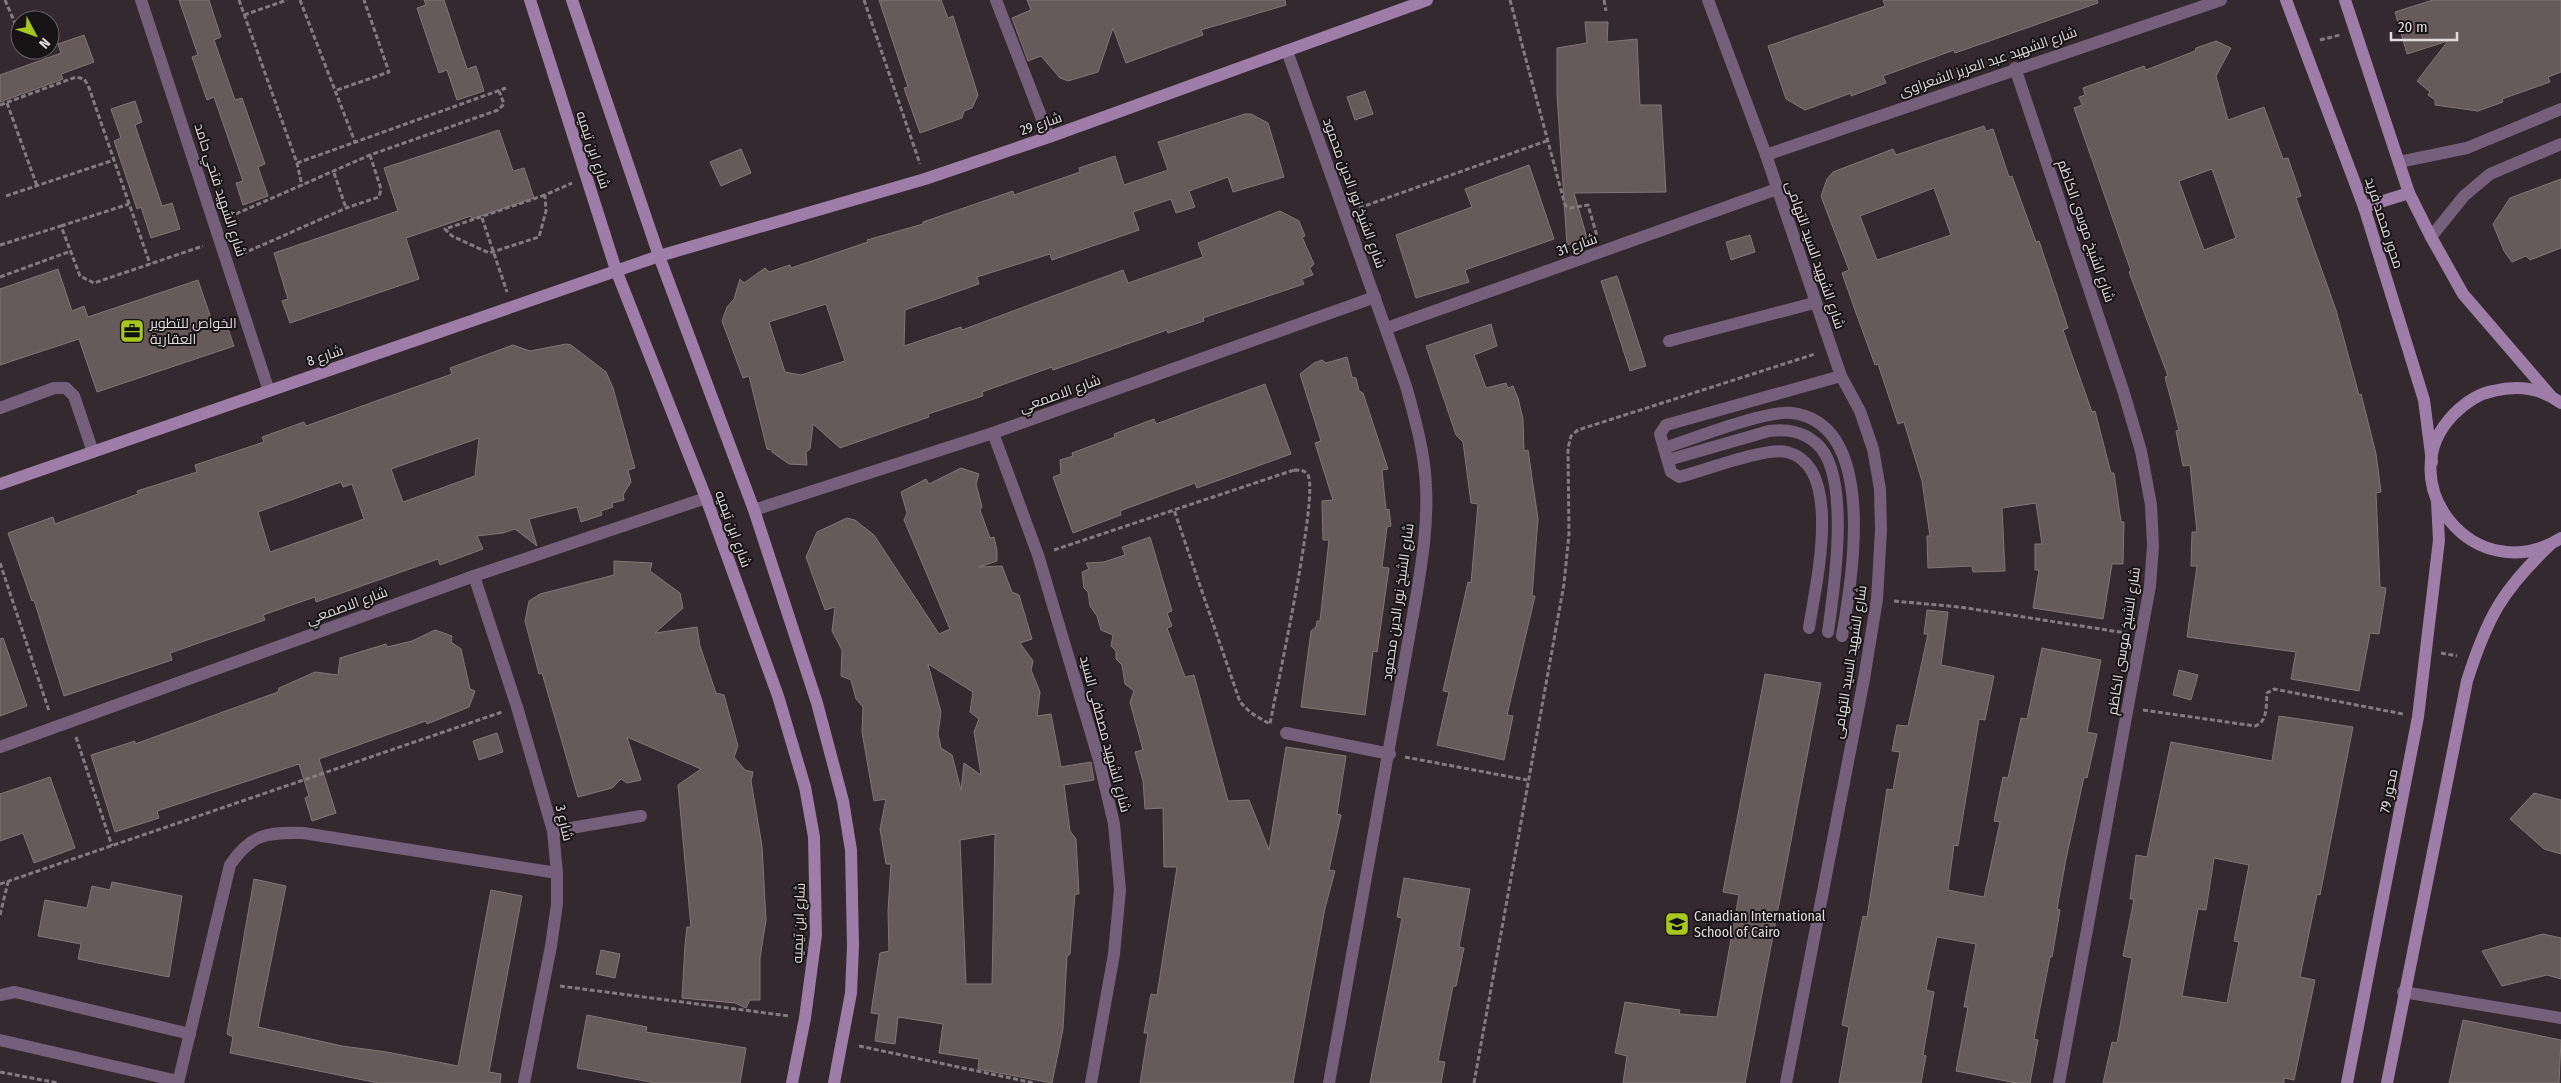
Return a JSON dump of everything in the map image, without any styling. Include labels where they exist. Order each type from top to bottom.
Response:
[{"type":"street","name":"شارع الشهيد فتحي حامد","points":[[141,0],[269,391]]},
{"type":"street","name":"شارع ابن تيميه","points":[[530,0],[616,270],[706,498],[778,696],[805,787],[814,837],[817,893],[816,935],[805,1018],[792,1083]]},
{"type":"street","name":"شارع ابن تيميه","points":[[572,0],[659,256],[754,510],[826,735],[843,801],[851,850],[853,946],[851,993],[834,1083]]},
{"type":"street","points":[[996,0],[1049,137]]},
{"type":"street","name":"شارع 29","points":[[659,256],[925,179],[1049,137],[1428,0]]},
{"type":"street","name":"شارع الشهيد السيد التهامى","points":[[1708,0],[1766,155],[1814,303],[1841,376],[1860,411],[1873,449],[1880,489],[1881,530],[1877,599],[1862,688],[1786,1083]]},
{"type":"street","name":"شارع الشهيد عبد العزيز الشعراوى","points":[[1766,155],[2015,68],[2221,0]]},
{"type":"street","name":"محور محمد فريد","points":[[2286,0],[2364,207],[2424,400],[2432,462]]},
{"type":"street","points":[[2345,0],[2409,193],[2431,237],[2463,294],[2556,397]]},
{"type":"street","name":"شارع الشيخ نور الدين محمود","points":[[1287,51],[1406,386],[1419,434],[1426,487],[1424,549],[1390,754],[1330,1083]]},
{"type":"street","name":"شارع الشيخ موسى الكاظم","points":[[2015,68],[2123,390],[2141,451],[2151,505],[2153,546],[2150,586],[2059,1083]]},
{"type":"street","points":[[2399,162],[2467,148],[2561,109]]},
{"type":"street","points":[[2431,237],[2464,196],[2490,174],[2561,144]]},
{"type":"street","name":"شارع 31","points":[[1386,328],[1776,190]]},
{"type":"street","points":[[2364,207],[2409,193]]},
{"type":"street","name":"شارع 8","points":[[0,484],[659,256]]},
{"type":"street","name":"شارع الاصمعي","points":[[754,510],[994,433],[1375,297]]},
{"type":"street","points":[[1669,341],[1814,303]]},
{"type":"street","points":[[1809,628],[1823,513],[1820,489],[1814,473],[1803,460],[1788,452],[1770,452],[1679,477],[1671,472],[1660,434],[1666,425],[1841,376]]},
{"type":"street","points":[[0,408],[54,388],[66,388],[74,396],[93,452]]},
{"type":"street","points":[[2556,397],[2528,388],[2506,388],[2484,393],[2464,404],[2448,420],[2437,440],[2432,462],[2432,482],[2437,502],[2448,522],[2465,538],[2485,548],[2507,553],[2530,552],[2556,541]]},
{"type":"street","points":[[1666,454],[1770,415],[1792,413],[1814,420],[1832,434],[1842,453],[1850,480],[1854,509],[1851,584],[1842,636]]},
{"type":"street","points":[[1666,454],[1769,431],[1786,430],[1803,434],[1817,443],[1826,457],[1834,483],[1838,510],[1834,586],[1828,632]]},
{"type":"street","name":"شارع الشهيد مصطفى السيد","points":[[994,433],[1038,555],[1094,742],[1114,824],[1120,890],[1114,954],[1091,1083]]},
{"type":"street","name":"شارع الاصمعي","points":[[0,747],[474,576],[706,498]]},
{"type":"street","name":"محور 79","points":[[2348,1083],[2418,717],[2439,540],[2437,502]]},
{"type":"street","points":[[2386,1083],[2467,682],[2474,660],[2498,605],[2512,584],[2556,541]]},
{"type":"street","name":"شارع 3","points":[[474,576],[517,707],[553,831],[557,873],[557,904],[524,1083]]},
{"type":"street","points":[[1286,733],[1390,754]]},
{"type":"street","points":[[553,831],[641,816]]},
{"type":"street","points":[[0,1040],[178,1082],[230,865],[241,850],[256,837],[279,832],[303,833],[557,873]]},
{"type":"street","points":[[0,994],[15,992],[190,1034]]},
{"type":"street","points":[[2403,992],[2561,1018]]},
{"type":"path","points":[[5,0],[10,12]]},
{"type":"path","points":[[239,0],[297,163],[302,186]]},
{"type":"path","points":[[244,15],[287,0]]},
{"type":"path","points":[[300,0],[337,90],[355,142]]},
{"type":"path","points":[[337,90],[389,72],[364,0]]},
{"type":"path","points":[[864,0],[925,179]]},
{"type":"path","points":[[1510,0],[1565,205],[1570,208],[1586,204],[1588,206],[1602,252]]},
{"type":"path","points":[[1604,0],[1606,11]]},
{"type":"path","points":[[2302,44],[2355,31]]},
{"type":"path","points":[[0,105],[76,77],[84,79],[88,85],[150,264]]},
{"type":"path","points":[[297,163],[506,88]]},
{"type":"path","points":[[215,222],[334,173],[370,155],[498,110],[504,104],[499,91]]},
{"type":"path","points":[[7,103],[37,186]]},
{"type":"path","points":[[1345,213],[1549,140]]},
{"type":"path","points":[[228,261],[346,208],[379,197],[381,194],[370,155]]},
{"type":"path","points":[[6,196],[114,160]]},
{"type":"path","points":[[334,173],[346,208]]},
{"type":"path","points":[[545,195],[546,212],[539,237],[494,253],[489,253],[452,236],[445,229],[545,195],[586,177]]},
{"type":"path","points":[[0,245],[129,204]]},
{"type":"path","points":[[482,218],[512,307]]},
{"type":"path","points":[[61,226],[80,276],[86,281],[94,282],[220,240]]},
{"type":"path","points":[[0,277],[71,251]]},
{"type":"path","points":[[1474,1083],[1527,780],[1564,584],[1569,526],[1568,448],[1571,436],[1578,430],[1832,349]]},
{"type":"path","points":[[1038,555],[1294,470],[1302,470],[1308,475],[1306,526],[1297,588],[1270,724],[1251,713],[1240,702],[1174,510]]},
{"type":"path","points":[[0,563],[55,728]]},
{"type":"path","points":[[1877,599],[1960,607],[2141,635]]},
{"type":"path","points":[[2426,650],[2474,660]]},
{"type":"path","points":[[2128,707],[2255,726],[2264,719],[2267,693],[2274,689],[2418,717]]},
{"type":"path","points":[[0,884],[517,707]]},
{"type":"path","points":[[70,721],[112,846]]},
{"type":"path","points":[[1390,754],[1527,780]]},
{"type":"path","points":[[0,914],[8,881]]},
{"type":"path","points":[[542,984],[805,1018]]},
{"type":"path","points":[[843,1043],[1034,1083]]},
{"type":"path","points":[[0,1072],[58,1083]]},
{"type":"building","points":[[179,0],[209,0],[221,37],[214,40],[235,100],[242,98],[265,164],[258,167],[268,196],[243,205],[236,183],[243,181],[214,97],[207,100],[192,57],[198,55]]},
{"type":"building","points":[[424,0],[444,0],[467,69],[476,66],[484,91],[457,100],[447,70],[439,73],[417,8],[426,5]]},
{"type":"building","points":[[879,0],[941,0],[948,18],[953,16],[978,95],[972,108],[964,111],[962,118],[920,133],[904,88],[908,87]]},
{"type":"building","points":[[1027,0],[1285,0],[1286,5],[1201,30],[1203,35],[1126,63],[1113,28],[1098,72],[1068,81],[1060,78],[1041,56],[1028,61],[1012,18],[1031,10]]},
{"type":"building","points":[[1883,0],[2097,0],[2098,3],[1955,53],[1954,50],[1883,76],[1886,83],[1851,96],[1851,93],[1805,110],[1786,99],[1768,46],[1885,6]]},
{"type":"building","points":[[2433,0],[2561,0],[2561,72],[2548,77],[2550,82],[2502,99],[2503,102],[2478,111],[2435,105],[2435,100],[2428,95],[2430,92],[2417,81],[2448,41],[2407,54],[2395,12]]},
{"type":"building","points":[[1585,22],[1608,22],[1607,42],[1637,39],[1640,105],[1661,105],[1666,192],[1574,193],[1587,238],[1567,245],[1557,94],[1557,48],[1587,43]]},
{"type":"building","points":[[84,35],[94,62],[61,74],[63,79],[0,102],[0,75],[42,60],[60,60],[60,43]]},
{"type":"building","points":[[2216,41],[2231,48],[2216,76],[2228,120],[2264,107],[2283,159],[2288,158],[2301,196],[2296,198],[2336,310],[2359,395],[2361,394],[2376,454],[2381,492],[2376,493],[2380,587],[2386,588],[2379,634],[2370,633],[2359,691],[2291,679],[2296,652],[2187,637],[2197,566],[2191,566],[2192,532],[2197,532],[2190,465],[2183,466],[2176,431],[2179,430],[2165,377],[2168,376],[2129,272],[2131,271],[2074,108],[2082,105],[2079,97],[2085,95],[2083,88],[2144,66],[2146,70],[2195,51],[2196,48]],"holes":[[[2212,169],[2236,238],[2204,250],[2179,181]]]},
{"type":"building","points":[[1365,91],[1373,114],[1355,120],[1347,97]]},
{"type":"building","points":[[135,101],[142,122],[135,125],[162,206],[172,203],[180,229],[151,238],[141,207],[137,209],[114,141],[121,138],[111,109]]},
{"type":"building","points":[[1245,114],[1251,114],[1268,123],[1284,177],[1233,192],[1228,177],[1189,191],[1195,207],[1176,213],[1171,199],[1133,212],[1139,230],[1052,260],[1050,254],[977,277],[979,284],[905,310],[904,346],[961,327],[962,330],[1123,270],[1128,283],[1203,257],[1198,243],[1280,211],[1299,221],[1305,236],[1302,237],[1314,264],[1310,268],[1313,275],[1302,279],[1304,284],[1203,318],[1204,321],[1168,333],[1167,330],[1053,370],[1052,367],[982,392],[983,396],[928,414],[929,417],[840,448],[813,424],[810,449],[806,452],[807,465],[789,464],[772,452],[772,450],[767,449],[749,376],[743,378],[722,321],[727,307],[734,299],[740,279],[744,283],[765,268],[769,272],[790,265],[791,268],[868,242],[867,240],[923,224],[923,222],[1013,191],[1014,195],[1080,172],[1079,168],[1115,156],[1124,185],[1168,170],[1158,142]],"holes":[[[826,304],[845,361],[801,375],[785,372],[769,322]]]},
{"type":"building","points":[[1984,126],[1986,131],[1993,129],[2009,177],[2012,176],[2036,242],[2039,241],[2068,328],[2063,330],[2092,412],[2095,411],[2111,473],[2114,473],[2121,522],[2124,522],[2123,564],[2112,564],[2103,619],[2033,608],[2039,570],[2035,570],[2035,544],[2042,544],[2036,503],[2002,508],[2005,571],[1973,572],[1972,566],[1928,568],[1927,536],[1930,536],[1922,481],[1904,422],[1898,424],[1878,364],[1875,365],[1855,310],[1842,273],[1849,270],[1821,196],[1827,179],[1833,172],[1893,149],[1896,155]],"holes":[[[1934,188],[1951,235],[1877,260],[1860,216]]]},
{"type":"building","points":[[499,130],[513,171],[524,168],[534,198],[472,219],[471,216],[406,238],[419,279],[290,323],[282,301],[288,299],[274,253],[398,211],[384,168]]},
{"type":"building","points":[[741,149],[751,173],[721,186],[710,162]]},
{"type":"building","points":[[1529,165],[1554,239],[1465,270],[1469,282],[1416,298],[1396,235],[1472,207],[1465,189]]},
{"type":"building","points":[[2561,179],[2561,248],[2530,260],[2526,256],[2512,262],[2504,251],[2493,224],[2510,198]]},
{"type":"building","points":[[1750,235],[1755,252],[1731,260],[1726,242]]},
{"type":"building","points":[[58,269],[72,311],[84,306],[88,317],[198,280],[213,324],[225,320],[234,346],[97,392],[79,339],[0,365],[0,289]]},
{"type":"building","points":[[1617,276],[1646,366],[1630,371],[1601,281]]},
{"type":"building","points":[[1491,324],[1497,346],[1474,355],[1486,388],[1506,383],[1508,388],[1513,386],[1518,398],[1523,419],[1524,451],[1528,450],[1538,519],[1532,596],[1535,596],[1507,715],[1513,716],[1504,760],[1437,745],[1449,692],[1443,691],[1468,582],[1471,583],[1478,504],[1471,503],[1463,442],[1456,435],[1426,346]]},
{"type":"building","points":[[566,344],[571,345],[606,372],[613,388],[635,468],[628,470],[631,482],[623,495],[624,500],[612,503],[613,507],[601,511],[602,515],[581,522],[577,507],[529,519],[537,546],[515,529],[503,533],[477,536],[483,549],[440,565],[438,559],[316,602],[315,597],[263,615],[265,620],[170,653],[172,660],[64,696],[34,600],[32,601],[8,533],[53,517],[55,524],[138,494],[137,491],[197,472],[195,465],[264,442],[262,437],[304,422],[306,426],[452,374],[450,368],[513,345],[530,351]],"holes":[[[479,438],[475,476],[403,502],[391,469]],[[341,482],[343,487],[352,484],[364,519],[270,552],[258,512]]]},
{"type":"building","points":[[1347,357],[1352,377],[1356,378],[1359,391],[1363,393],[1388,469],[1382,470],[1386,510],[1389,509],[1391,526],[1387,527],[1382,567],[1389,568],[1377,652],[1373,651],[1365,715],[1301,707],[1311,631],[1316,627],[1317,621],[1320,621],[1329,540],[1323,540],[1322,501],[1333,500],[1315,443],[1321,441],[1300,374],[1314,363],[1322,360],[1326,363]]},
{"type":"building","points":[[1265,384],[1291,454],[1197,488],[1195,483],[1120,511],[1121,515],[1073,533],[1053,477],[1061,474],[1060,460],[1073,456],[1072,453],[1115,437],[1114,434],[1154,419],[1156,424]]},
{"type":"building","points":[[961,468],[979,474],[976,484],[982,507],[980,510],[990,538],[994,537],[997,561],[979,567],[1002,566],[1012,592],[1019,595],[1032,639],[1020,643],[1033,661],[1031,670],[1040,692],[1037,716],[1051,714],[1061,767],[1091,762],[1094,780],[1064,785],[1070,831],[1076,839],[1079,894],[1075,894],[1070,954],[1067,956],[1063,1029],[1052,1083],[978,1069],[979,1059],[939,1053],[943,1024],[898,1017],[895,1044],[875,1041],[879,1014],[871,1013],[880,953],[889,951],[888,911],[891,864],[886,864],[880,829],[886,799],[874,801],[862,732],[863,707],[856,699],[851,680],[841,676],[842,650],[832,631],[835,607],[825,610],[806,557],[817,532],[847,518],[855,520],[874,535],[939,634],[950,629],[904,520],[907,513],[901,492],[926,479],[929,484]],"holes":[[[928,664],[973,692],[970,712],[979,719],[974,732],[981,775],[964,763],[961,790],[952,755],[941,748],[938,734],[941,712]],[[995,834],[992,984],[966,984],[960,840]]]},
{"type":"building","points":[[1150,537],[1172,611],[1167,613],[1172,626],[1167,628],[1185,677],[1194,675],[1228,801],[1249,800],[1269,850],[1286,747],[1346,756],[1337,814],[1341,815],[1329,870],[1335,871],[1325,908],[1293,1083],[1140,1083],[1148,1033],[1144,1033],[1151,994],[1157,995],[1177,867],[1164,867],[1163,808],[1145,809],[1143,781],[1135,752],[1143,750],[1130,702],[1134,691],[1125,684],[1122,665],[1116,659],[1116,651],[1111,646],[1113,635],[1101,630],[1097,616],[1090,606],[1088,592],[1084,588],[1082,572],[1089,569],[1086,563],[1104,562],[1125,555],[1122,547]]},
{"type":"building","points":[[614,561],[652,563],[650,571],[680,593],[683,608],[655,633],[697,627],[700,646],[716,693],[724,695],[738,746],[734,757],[745,770],[753,772],[751,781],[762,846],[766,920],[760,958],[760,1000],[750,1000],[746,1008],[735,1003],[682,998],[687,927],[691,927],[678,785],[701,769],[627,737],[641,780],[627,783],[621,779],[612,788],[578,797],[542,673],[539,674],[525,621],[529,601],[540,594],[614,575]]},
{"type":"building","points":[[1927,610],[1948,612],[1941,665],[1994,676],[1985,720],[1979,719],[1958,846],[1954,845],[1948,890],[1984,897],[2000,822],[1994,821],[2003,777],[2008,778],[2021,718],[2027,719],[2042,648],[2101,660],[2087,732],[2097,734],[2087,778],[2084,777],[2066,859],[2057,909],[2060,910],[2052,957],[2050,957],[2034,1039],[2038,1040],[2030,1083],[2016,1083],[1956,1071],[1968,1007],[1964,1007],[1976,944],[1937,937],[1926,990],[1934,992],[1923,1055],[1926,1056],[1921,1083],[1839,1083],[1849,1027],[1842,1025],[1863,916],[1867,917],[1887,789],[1893,790],[1900,752],[1892,751],[1897,725],[1908,726],[1928,634],[1924,634]]},
{"type":"building","points":[[435,630],[452,636],[451,642],[461,649],[470,689],[475,691],[469,707],[427,724],[426,721],[319,759],[336,813],[312,821],[305,798],[309,796],[299,764],[157,811],[159,818],[115,832],[91,755],[135,741],[135,744],[278,692],[279,688],[315,672],[338,675],[340,658],[386,644],[387,647],[412,641]]},
{"type":"building","points":[[3,638],[27,706],[0,716],[0,639]]},
{"type":"building","points":[[2179,670],[2198,675],[2191,700],[2173,695]]},
{"type":"building","points":[[1765,674],[1821,683],[1745,1083],[1623,1083],[1627,1056],[1615,1053],[1625,1002],[1680,1010],[1679,1014],[1717,1017],[1739,895],[1723,892]]},
{"type":"building","points":[[2279,716],[2353,727],[2320,895],[2317,894],[2300,977],[2315,980],[2294,1080],[2284,1078],[2284,1083],[2103,1083],[2112,1042],[2117,1043],[2132,958],[2123,956],[2134,899],[2130,899],[2136,855],[2147,857],[2171,742],[2272,761]],"holes":[[[2214,858],[2249,865],[2234,941],[2239,942],[2227,1003],[2182,996],[2198,909],[2206,910]]]},
{"type":"building","points":[[497,733],[503,752],[479,760],[473,741]]},
{"type":"building","points":[[50,777],[75,848],[34,863],[23,833],[0,841],[0,794]]},
{"type":"building","points":[[2534,793],[2561,800],[2561,854],[2544,849],[2510,819]]},
{"type":"building","points":[[1404,878],[1470,889],[1459,947],[1464,948],[1456,986],[1453,986],[1438,1061],[1445,1062],[1441,1083],[1370,1083],[1402,918],[1397,917]]},
{"type":"building","points":[[254,879],[286,886],[258,1027],[342,1046],[387,1052],[458,1066],[491,890],[522,896],[489,1072],[501,1074],[500,1083],[378,1083],[230,1053],[233,1037],[227,1034]]},
{"type":"building","points":[[112,882],[182,896],[169,977],[78,959],[81,944],[38,936],[45,900],[87,908],[92,886],[110,890]]},
{"type":"building","points":[[2543,934],[2561,938],[2561,979],[2547,975],[2502,986],[2482,951]]},
{"type":"building","points":[[601,950],[620,954],[615,978],[596,974]]},
{"type":"building","points":[[587,1015],[647,1027],[646,1032],[746,1048],[740,1083],[655,1083],[577,1068]]},
{"type":"building","points":[[2463,1020],[2561,1040],[2559,1083],[2449,1083]]},
{"type":"place","name":"الخواص للتطوير العقارية","points":[[132,331]]},
{"type":"place","name":"Canadian International School of Cairo","points":[[1677,924]]}]
